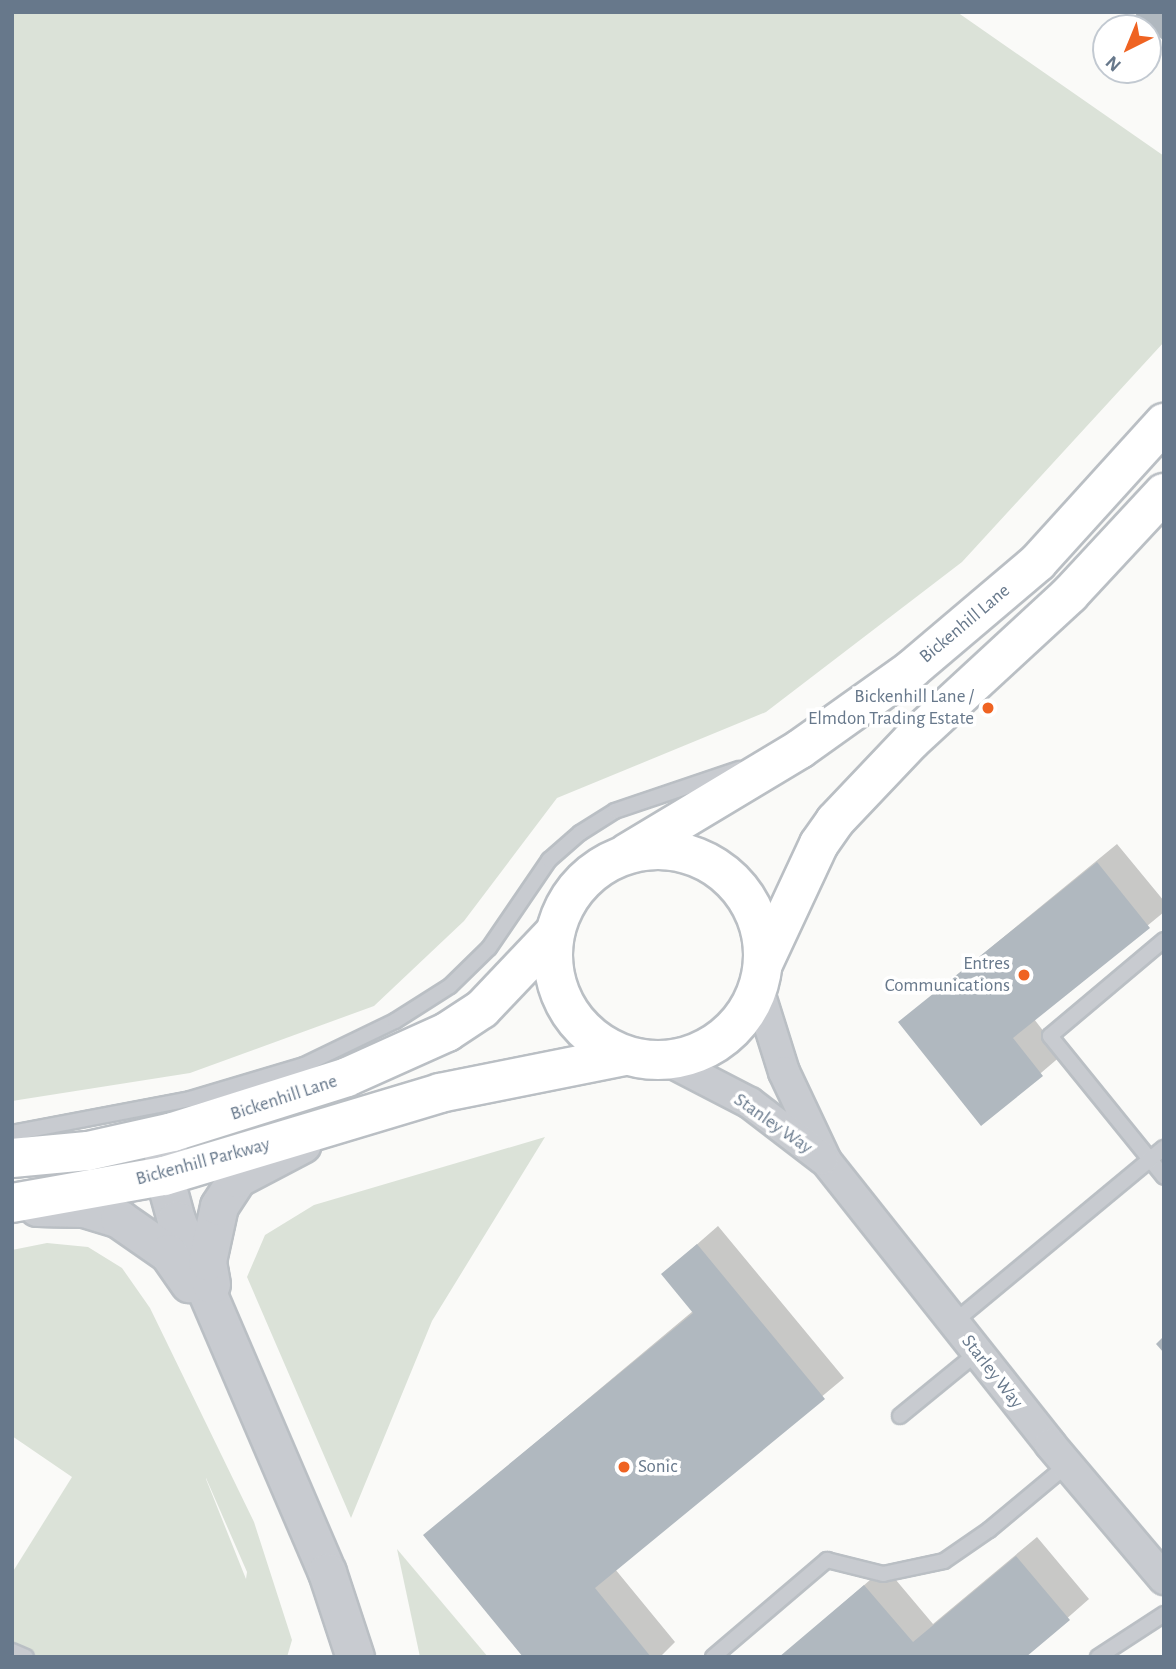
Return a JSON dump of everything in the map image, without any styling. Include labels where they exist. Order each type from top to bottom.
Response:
[{"type":"main road","name":"Bickenhill Lane","points":[[627,853],[800,749],[912,669],[1038,562],[1164,423]]},
{"type":"main road","points":[[350,1120],[453,1090],[625,1056],[667,1060],[696,1054],[723,1039],[744,1016],[819,844],[835,821],[912,740],[1070,594],[1164,493]]},
{"type":"main road","points":[[625,1056],[590,1035],[575,1021],[559,994],[552,964],[554,933],[564,906],[580,883],[601,865],[627,853],[656,849],[685,853],[712,864],[735,883],[752,906],[762,934],[761,976]]},
{"type":"main road","name":"Bickenhill Lane","points":[[182,1115],[347,1077],[447,1032],[482,1009],[554,933]]},
{"type":"main road","name":"Bickenhill Parkway","points":[[12,1158],[88,1151],[182,1115]]},
{"type":"main road","name":"Bickenhill Parkway","points":[[12,1205],[164,1177],[350,1120]]},
{"type":"street","name":"Stanley Way","points":[[761,976],[784,1072],[826,1161]]},
{"type":"street","name":"Stanley Way","points":[[667,1060],[750,1103],[826,1161]]},
{"type":"street","points":[[182,1115],[163,1153],[164,1177],[176,1220],[327,1572],[355,1657]]},
{"type":"street","points":[[220,1327],[206,1261],[219,1206],[237,1178],[350,1120]]},
{"type":"street","name":"Starley Way","points":[[826,1161],[1067,1465],[1164,1579]]},
{"type":"street","points":[[12,1205],[84,1208],[119,1219],[169,1253],[220,1327]]},
{"type":"lane","points":[[12,1133],[182,1115],[304,1065],[395,1021],[450,986],[489,948],[549,860],[580,833],[615,811],[800,749]]},
{"type":"lane","points":[[1164,940],[1050,1036],[1164,1177]]},
{"type":"lane","points":[[953,1323],[1164,1148]]},
{"type":"lane","points":[[900,1416],[977,1353]]},
{"type":"lane","points":[[713,1657],[827,1560],[883,1574],[944,1561],[989,1530],[1067,1465]]},
{"type":"lane","points":[[1098,1657],[1164,1614]]},
{"type":"lane","points":[[12,1651],[26,1657]]},
{"type":"shaded area","points":[[12,12],[957,12],[1164,156],[1164,342],[962,562],[766,712],[557,798],[464,921],[374,1006],[190,1073],[12,1101]]},
{"type":"shaded area","points":[[545,1137],[432,1321],[351,1518],[247,1277],[265,1235],[314,1205]]},
{"type":"shaded area","points":[[47,1243],[88,1247],[122,1268],[150,1308],[254,1522],[292,1640],[287,1657],[35,1657],[12,1646],[12,1573],[72,1477],[12,1436],[12,1250]],"holes":[[[206,1478],[247,1572],[246,1579]]]},
{"type":"shaded area","points":[[397,1549],[488,1657],[420,1657]]},
{"type":"building","points":[[1164,12],[1163,40],[1162,14],[1136,14]]},
{"type":"building","name":"Entres Communications","points":[[1097,862],[1150,928],[1013,1038],[1043,1076],[981,1126],[898,1022]]},
{"type":"building","name":"Sonic","points":[[697,1244],[825,1399],[595,1588],[651,1657],[523,1657],[423,1535],[693,1313],[661,1274]]},
{"type":"building","points":[[1164,1336],[1164,1353],[1156,1344]]},
{"type":"building","points":[[1016,1556],[1070,1620],[1026,1657],[779,1657],[864,1585],[913,1642]]},
{"type":"place","name":"Bickenhill Lane / Elmdon Trading Estate","points":[[988,708]]},
{"type":"place","name":"Entres Communications","points":[[1024,975]]},
{"type":"place","name":"Sonic","points":[[624,1467]]}]
